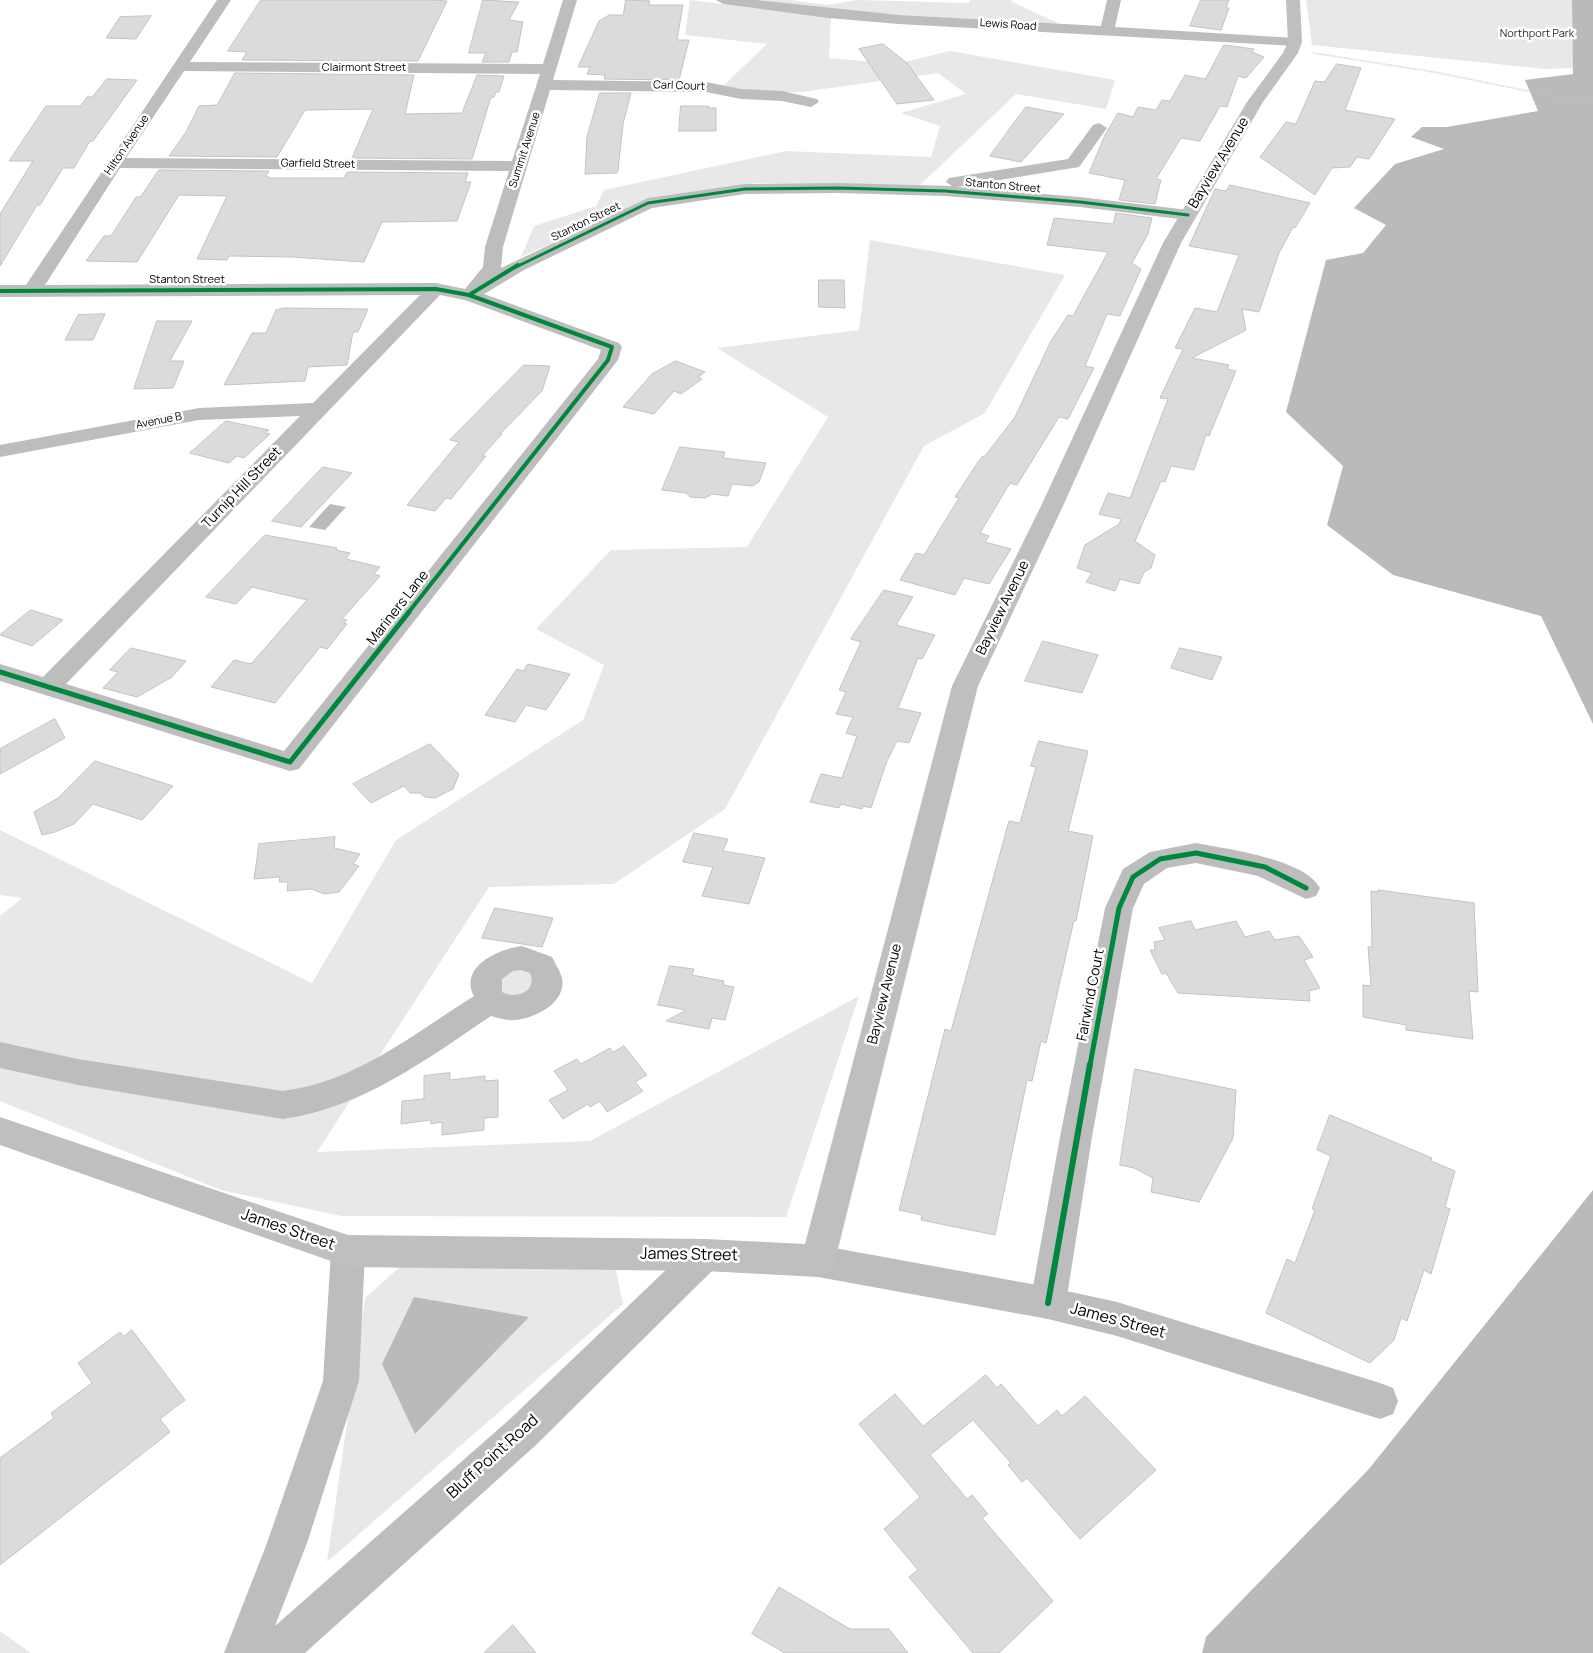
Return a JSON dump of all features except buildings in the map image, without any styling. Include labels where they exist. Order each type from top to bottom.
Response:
[{"type":"main road","points":[[1293,0],[1304,47]]},
{"type":"main road","name":"Bayview Avenue","points":[[818,1261],[905,912],[965,686],[1052,506],[1172,243],[1255,102],[1290,53],[1304,47]]},
{"type":"main road","name":"James Street","points":[[0,1130],[348,1251],[706,1255],[818,1261]]},
{"type":"street","name":"Hilton Avenue","points":[[32,291],[224,0]]},
{"type":"street","name":"Summit Avenue","points":[[470,295],[492,268],[494,247],[548,77],[570,0]]},
{"type":"street","name":"Lewis Road","points":[[723,0],[842,15],[1107,32],[1190,34],[1304,47]]},
{"type":"street","points":[[1107,32],[1114,0]]},
{"type":"street","name":"Clairmont Street","points":[[179,66],[548,77]]},
{"type":"street","name":"Carl Court","points":[[548,77],[706,87],[741,94],[782,96],[811,102]]},
{"type":"street","points":[[945,191],[956,182],[1073,163],[1099,128]]},
{"type":"street","name":"Garfield Street","points":[[116,163],[519,166]]},
{"type":"street","name":"Stanton Street","points":[[0,291],[436,289],[470,295],[517,266],[648,203],[745,189],[838,188],[945,191],[1080,202],[1188,215]]},
{"type":"street","name":"Turnip Hill Street","points":[[48,688],[436,289]]},
{"type":"street","name":"Mariners Lane","points":[[0,672],[290,762],[608,360],[612,347],[470,295]]},
{"type":"street","name":"Avenue B","points":[[0,452],[199,414],[319,409]]},
{"type":"street","name":"Fairwind Court","points":[[1048,1303],[1076,1137],[1119,908],[1133,877],[1160,859],[1196,853],[1265,867],[1306,888]]},
{"type":"street","points":[[0,1056],[88,1074],[282,1105],[312,1101],[385,1070],[491,1000]]},
{"type":"street","points":[[244,1653],[287,1543],[340,1382],[348,1251]]},
{"type":"street","name":"Bluff Point Road","points":[[275,1653],[524,1431],[706,1255]]},
{"type":"street","name":"James Street","points":[[818,1261],[1048,1303],[1117,1319],[1380,1401]]},
{"type":"path","points":[[1304,47],[1562,98],[1562,100],[1593,101]]},
{"type":"path","points":[[1562,100],[1562,109]]},
{"type":"green space","points":[[690,0],[831,18],[829,58],[897,64],[950,51],[1115,80],[1106,109],[1016,94],[919,186],[757,183],[654,197],[521,257],[534,226],[596,206],[604,190],[786,151],[931,157],[940,126],[901,113],[966,94],[938,73],[802,92],[756,92],[723,86],[767,44],[685,35]]},
{"type":"green space","points":[[746,0],[789,0],[828,5],[858,0],[969,3],[970,0],[1013,0],[1010,1],[1060,24],[841,12]]},
{"type":"green space","name":"Northport Park","points":[[1306,0],[1572,0],[1573,68],[1545,69],[1312,45]]},
{"type":"green space","points":[[870,240],[1065,275],[985,413],[924,446],[725,809],[614,884],[489,887],[317,1152],[590,1141],[859,996],[786,1217],[341,1216],[221,1190],[0,1101],[0,916],[22,898],[0,895],[0,830],[312,983],[396,840],[583,720],[604,665],[536,629],[611,550],[747,547],[828,417],[717,348],[859,330]]},
{"type":"green space","points":[[513,967],[534,971],[536,991],[504,1000],[496,980]]},
{"type":"green space","points":[[402,1265],[616,1270],[623,1304],[327,1562],[365,1298]]},
{"type":"green space","points":[[0,1631],[31,1653],[0,1653]]},
{"type":"shaded area","points":[[1572,0],[1593,0],[1593,724],[1541,616],[1393,575],[1327,525],[1343,466],[1286,412],[1326,260],[1363,253],[1386,225],[1354,208],[1395,164],[1444,149],[1411,137],[1422,127],[1447,127],[1538,111],[1525,80],[1573,74]]},
{"type":"shaded area","points":[[330,504],[346,507],[325,530],[309,527]]},
{"type":"shaded area","points":[[1593,1190],[1593,1653],[1202,1653],[1206,1637],[1368,1470]]},
{"type":"shaded area","points":[[414,1297],[529,1317],[415,1434],[382,1364]]},
{"type":"cycle path","points":[[469,295],[517,266],[648,203],[745,189],[838,188],[945,191],[1080,202],[1188,215]]},
{"type":"cycle path","points":[[0,291],[436,289],[469,295],[612,347],[608,360],[290,762],[0,672]]},
{"type":"cycle path","points":[[1048,1303],[1076,1137],[1119,908],[1133,877],[1160,859],[1196,853],[1265,867],[1306,888]]}]
